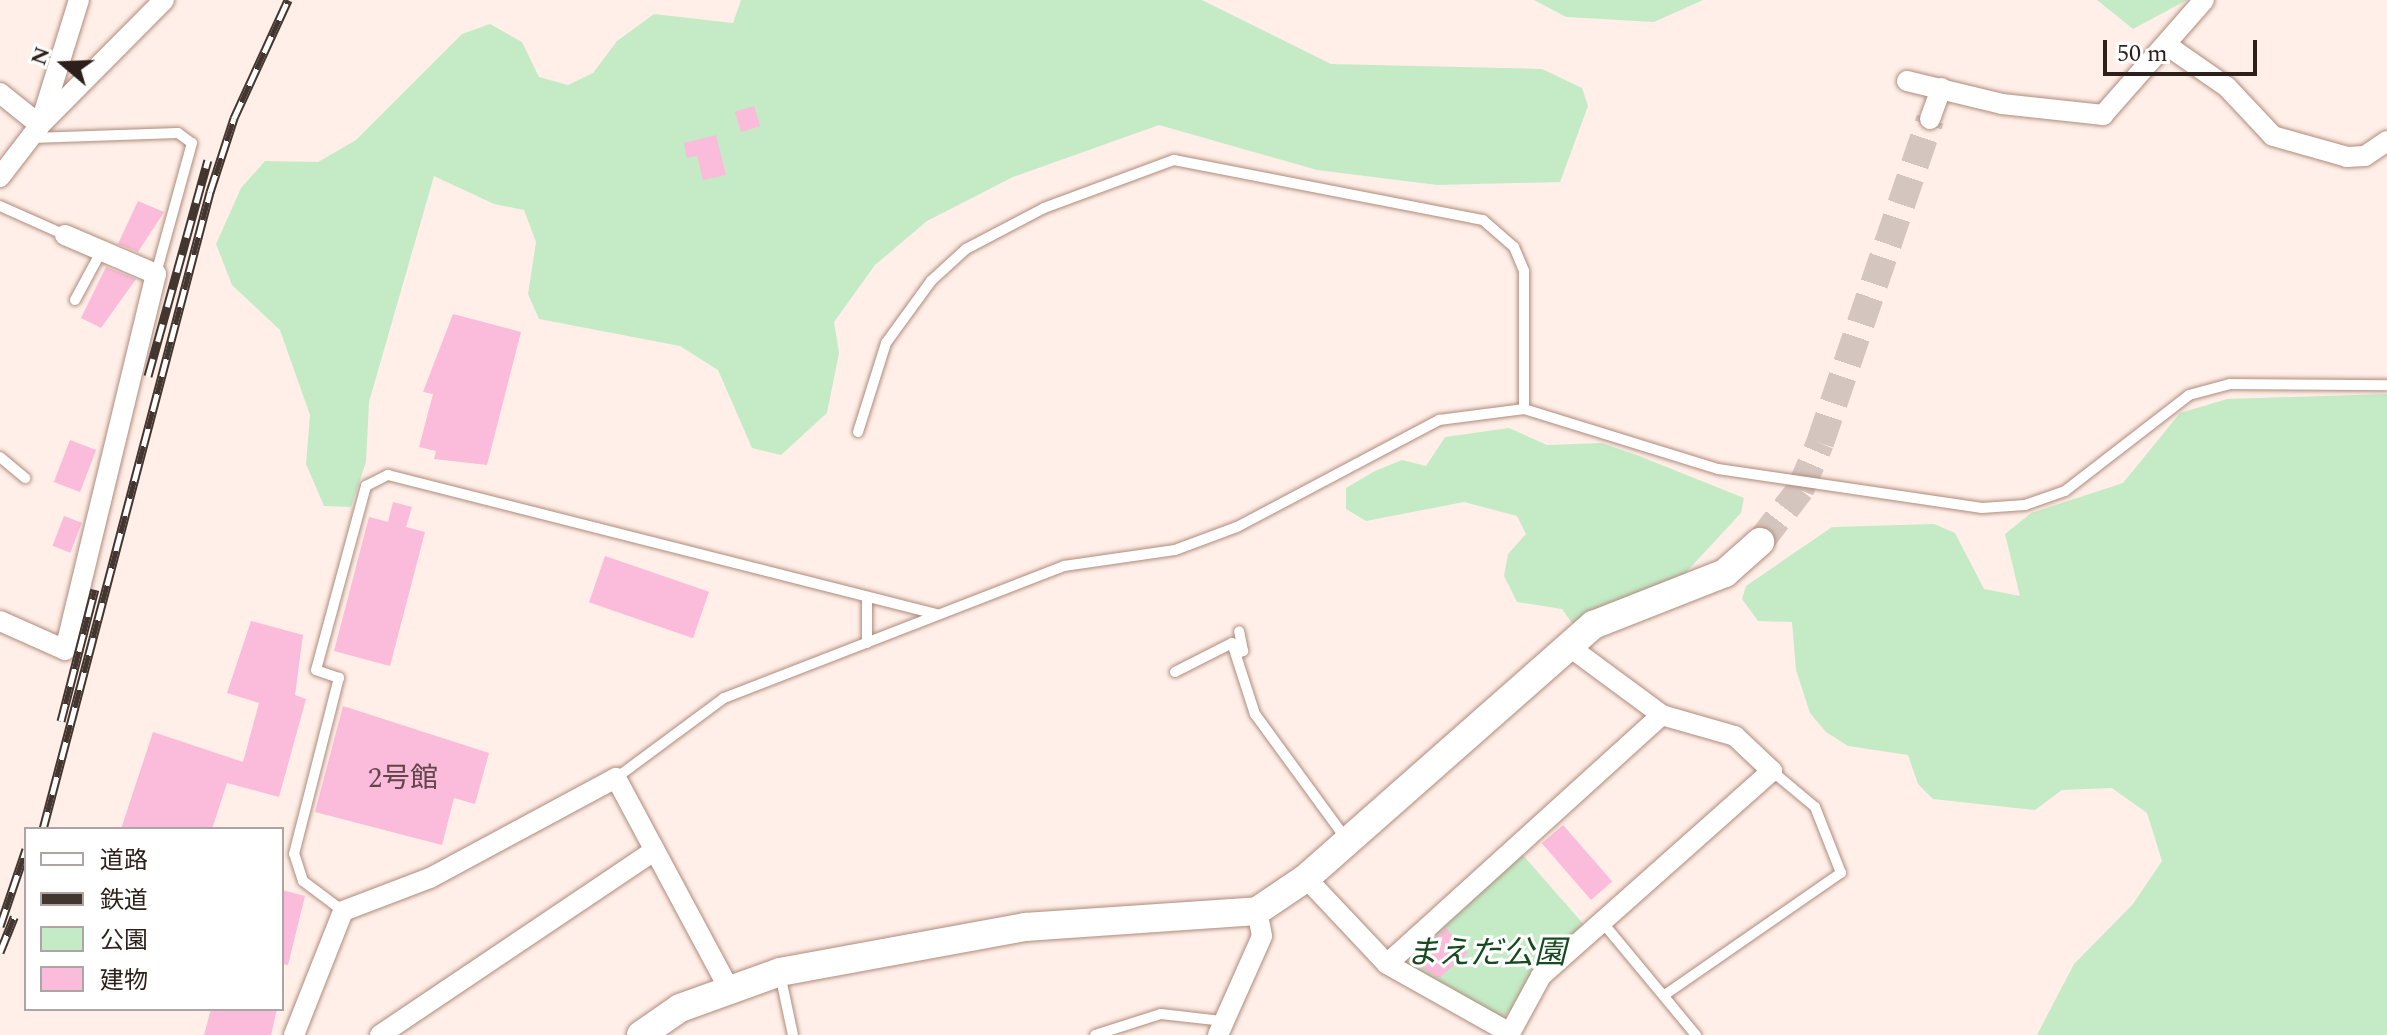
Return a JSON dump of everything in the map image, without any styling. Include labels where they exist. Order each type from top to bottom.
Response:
[{"type":"street","points":[[35,131],[79,0]]},
{"type":"street","points":[[0,177],[35,131],[164,0]]},
{"type":"street","points":[[1907,81],[2002,104],[2103,115],[2168,46],[2204,0]]},
{"type":"street","points":[[2168,46],[2227,87],[2273,136],[2347,157],[2365,156],[2387,141]]},
{"type":"street","points":[[1930,119],[1941,88]]},
{"type":"street","points":[[0,93],[35,131]]},
{"type":"street","points":[[0,621],[65,650],[156,274],[65,235]]},
{"type":"street","points":[[641,1035],[728,987],[780,972],[1025,927],[1257,911],[1306,878],[1567,645],[1602,621],[1725,573],[1760,542]]},
{"type":"street","points":[[1306,878],[1387,964],[1511,1034],[1541,976],[1772,771],[1735,736],[1662,715],[1567,645]]},
{"type":"street","points":[[1387,964],[1662,715]]},
{"type":"street","points":[[294,1035],[343,911],[430,878],[616,778],[728,987]]},
{"type":"street","points":[[380,1035],[655,850]]},
{"type":"street","points":[[1220,1028],[1262,936],[1257,911]]},
{"type":"lane","points":[[35,131],[178,133],[192,143],[156,274]]},
{"type":"lane","points":[[858,432],[886,343],[931,281],[966,249],[1147,165],[1196,159],[1483,220],[1514,247],[1524,271],[1524,409]]},
{"type":"lane","points":[[0,206],[65,235]]},
{"type":"lane","points":[[75,300],[102,250]]},
{"type":"lane","points":[[616,778],[724,698],[1064,566],[1175,550],[1237,527],[1439,420],[1524,409],[1718,469],[1982,508],[2025,505],[2065,491],[2189,395],[2230,384],[2387,385]]},
{"type":"lane","points":[[0,457],[25,478]]},
{"type":"lane","points":[[343,911],[303,881],[294,854],[339,678],[316,670],[366,486],[388,475],[938,614]]},
{"type":"lane","points":[[867,598],[867,643]]},
{"type":"lane","points":[[1236,654],[1243,651],[1239,631]]},
{"type":"lane","points":[[1175,672],[1232,643],[1269,739],[1347,841]]},
{"type":"lane","points":[[1666,994],[1841,873],[1815,807],[1772,771]]},
{"type":"lane","points":[[1603,923],[1666,994],[1696,1035]]},
{"type":"lane","points":[[780,972],[793,1035]]},
{"type":"lane","points":[[1095,1035],[1161,1014],[1220,1028]]},
{"type":"green space","points":[[741,0],[1202,0],[1331,64],[1542,69],[1582,88],[1588,106],[1560,182],[1437,185],[1317,170],[1159,125],[1013,177],[927,221],[875,265],[834,322],[839,353],[827,413],[781,455],[752,448],[718,370],[680,346],[539,319],[528,294],[536,242],[524,210],[494,204],[434,176],[369,402],[366,462],[351,507],[324,506],[306,464],[310,415],[280,330],[232,285],[216,244],[241,188],[265,161],[318,162],[356,140],[462,34],[490,24],[522,42],[539,77],[568,85],[593,73],[617,41],[654,14],[733,23]]},
{"type":"green space","points":[[1534,0],[1703,0],[1654,22],[1566,17]]},
{"type":"green space","points":[[2097,0],[2187,0],[2133,29]]},
{"type":"green space","points":[[2387,394],[2387,1035],[2037,1035],[2074,964],[2133,904],[2162,861],[2147,813],[2112,788],[2062,790],[2035,810],[1933,799],[1918,784],[1908,755],[1848,746],[1826,732],[1810,713],[1796,670],[1792,622],[1758,621],[1742,599],[1746,586],[1832,527],[1934,524],[1955,533],[1984,589],[2020,596],[2005,534],[2031,513],[2123,483],[2180,413],[2227,399]]},
{"type":"green space","points":[[1509,428],[1547,445],[1602,443],[1639,456],[1744,498],[1741,513],[1677,582],[1590,625],[1572,623],[1562,609],[1517,602],[1504,576],[1508,554],[1526,534],[1517,516],[1464,502],[1366,521],[1346,509],[1346,488],[1375,471],[1402,460],[1426,466],[1445,437]]},
{"type":"green space","name":"まえだ公園","points":[[1523,855],[1586,927],[1501,1020],[1405,969],[1404,958]]},
{"type":"building","points":[[754,106],[760,126],[741,132],[735,112]]},
{"type":"building","points":[[716,135],[726,175],[703,180],[697,156],[687,158],[684,143]]},
{"type":"building","points":[[138,201],[164,212],[138,252],[118,244]]},
{"type":"building","points":[[106,267],[136,279],[101,328],[81,318]]},
{"type":"building","points":[[453,314],[521,332],[487,465],[434,459],[436,451],[419,447],[433,394],[423,392]]},
{"type":"building","points":[[70,440],[96,450],[80,492],[54,482]]},
{"type":"building","points":[[393,502],[412,507],[406,527],[425,532],[390,666],[334,651],[369,517],[388,522]]},
{"type":"building","points":[[64,516],[82,523],[70,553],[53,546]]},
{"type":"building","points":[[605,556],[709,592],[693,638],[589,602]]},
{"type":"building","points":[[251,621],[303,635],[295,695],[306,699],[279,797],[227,783],[213,827],[122,827],[153,732],[243,762],[259,703],[227,693]]},
{"type":"building","points":[[343,706],[489,753],[475,804],[454,798],[442,845],[315,812]]},
{"type":"building","points":[[1563,825],[1612,882],[1591,900],[1542,843]]},
{"type":"building","points":[[284,891],[305,896],[288,965],[284,964]]},
{"type":"building","points":[[1446,928],[1468,953],[1439,978],[1410,961]]},
{"type":"building","points":[[210,1011],[277,1011],[271,1035],[204,1035]]},
{"type":"tunnel","points":[[1760,542],[1800,490],[1820,443],[1930,119]]},
{"type":"railway","points":[[44,827],[210,192],[234,118],[288,0]]},
{"type":"railway","points":[[148,376],[208,160]]},
{"type":"railway","points":[[61,721],[95,589]]},
{"type":"railway","points":[[0,926],[24,855]]},
{"type":"railway","points":[[0,952],[14,917]]}]
